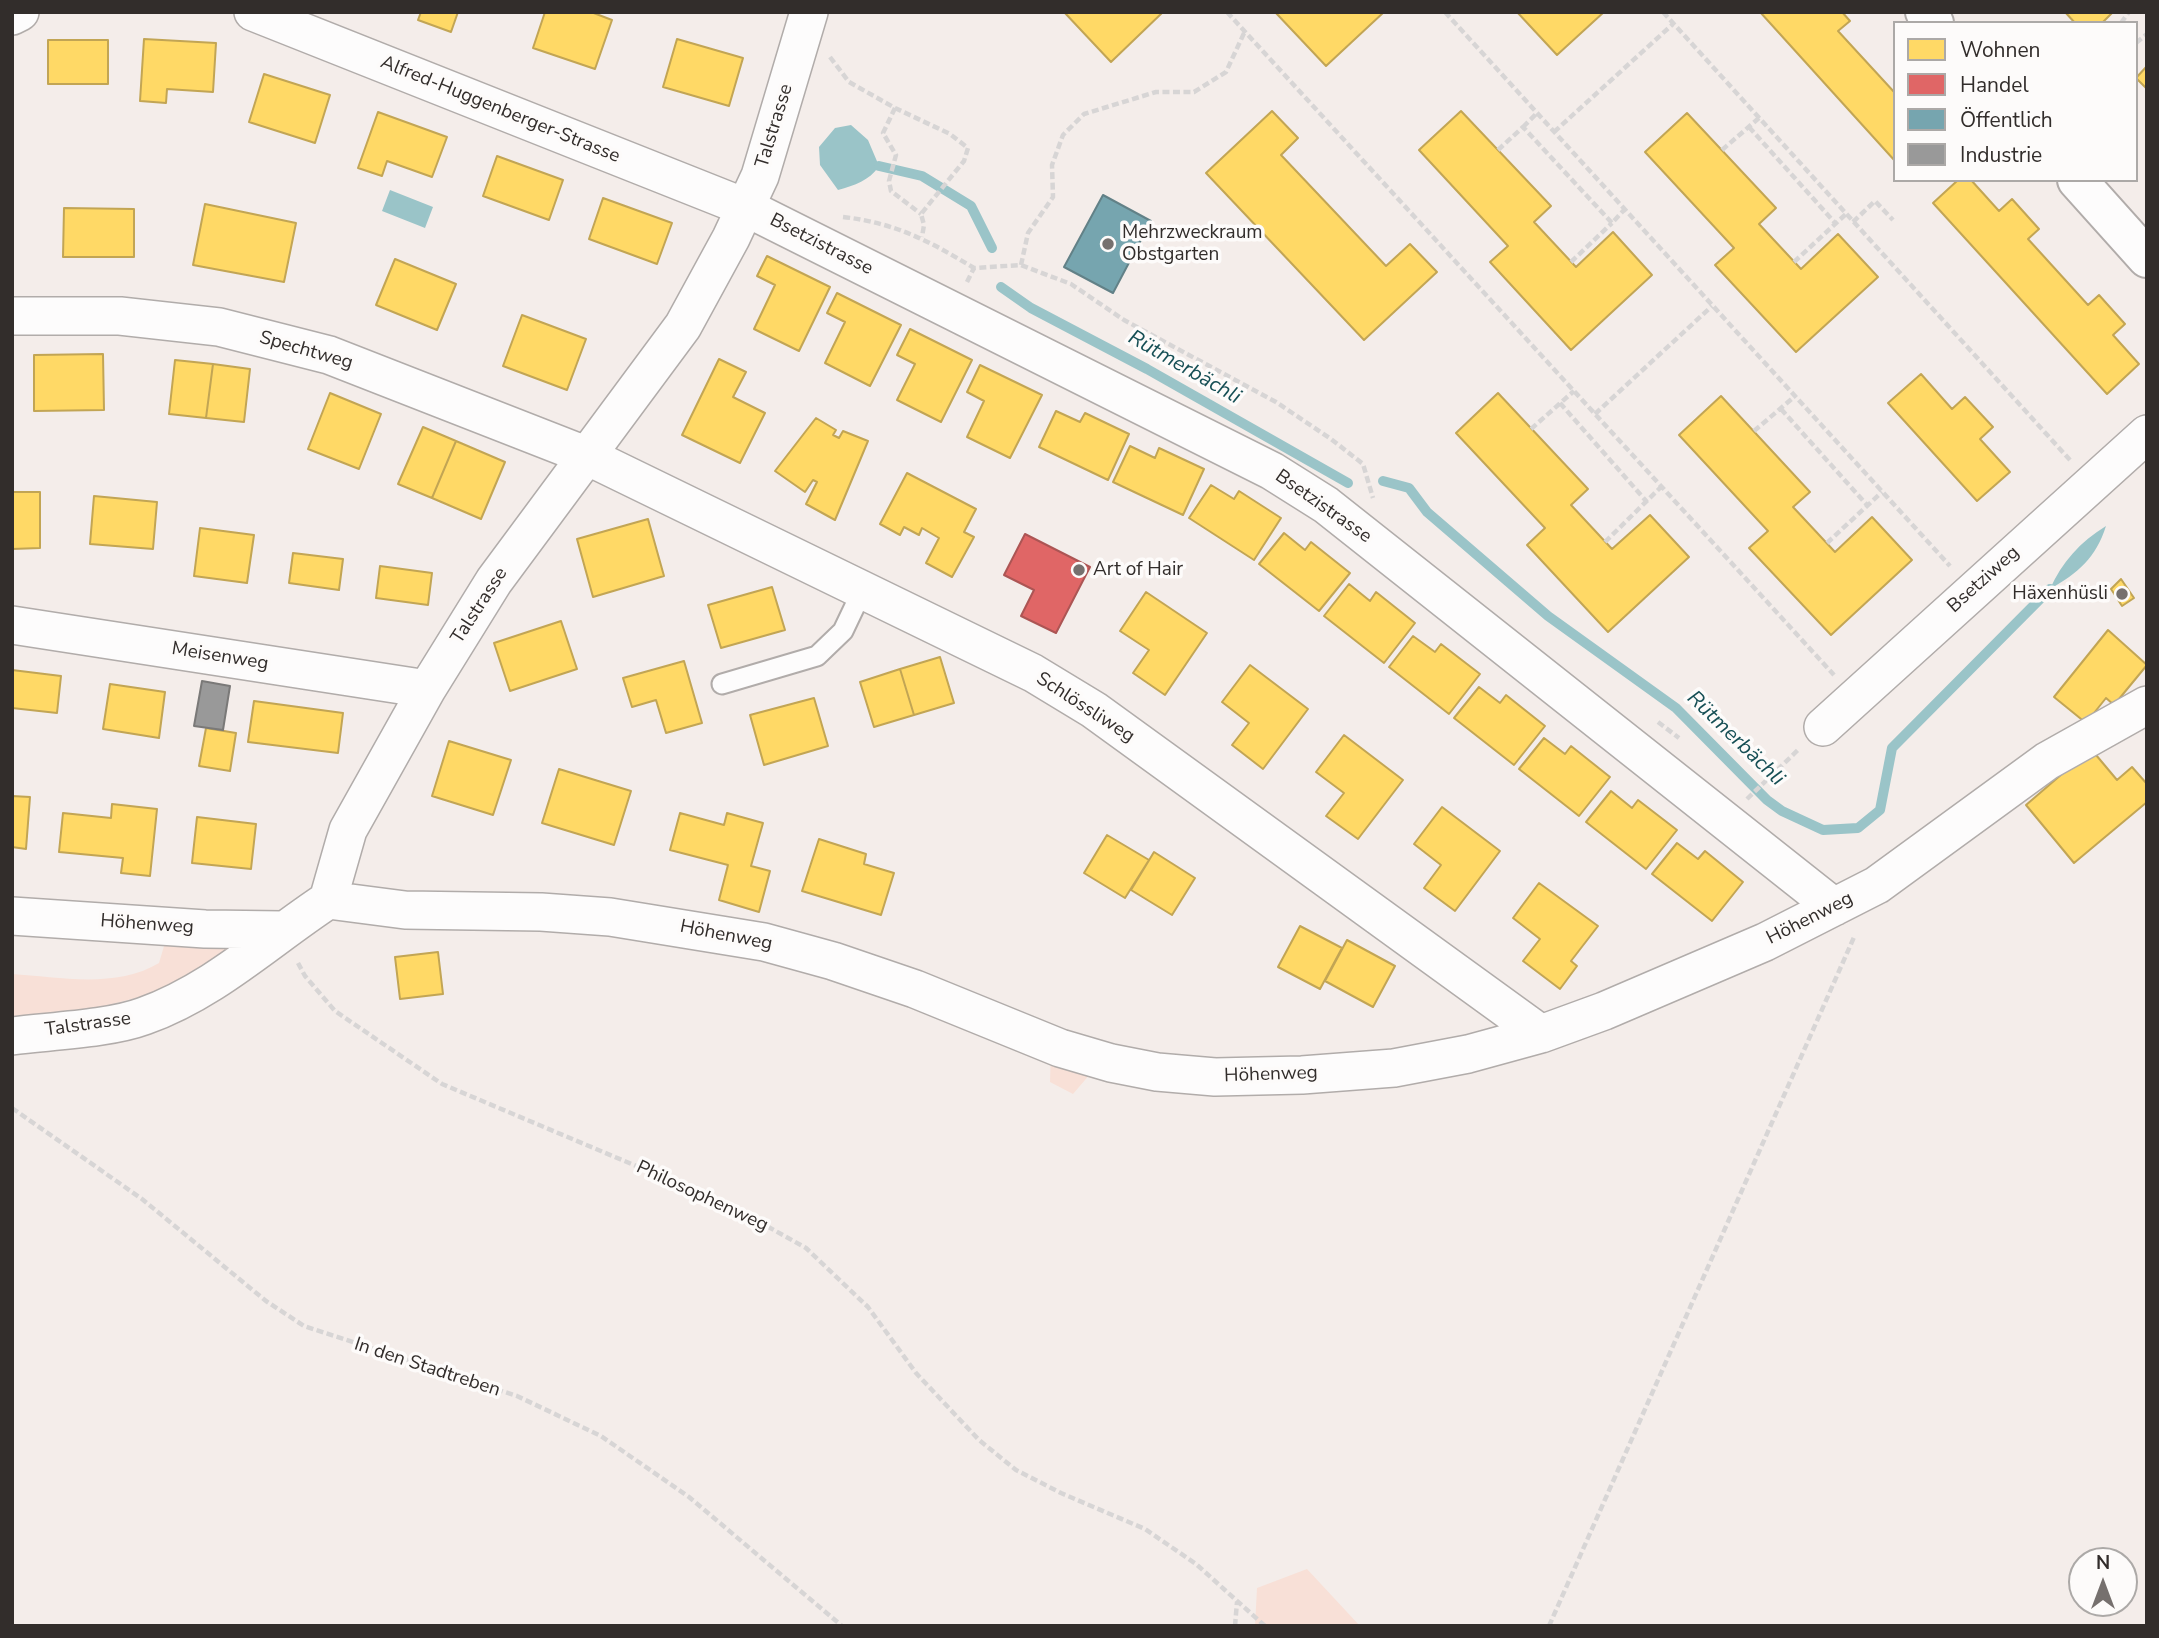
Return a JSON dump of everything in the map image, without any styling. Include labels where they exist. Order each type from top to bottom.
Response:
[{"type":"street","points":[[12,16],[20,12]]},
{"type":"street","name":"Alfred-Huggenberger-Strasse","points":[[253,12],[747,208]]},
{"type":"street","name":"Talstrasse","points":[[12,1036],[142,1017],[184,998],[256,955],[283,930],[328,901],[348,830],[427,689],[494,581],[585,455],[684,326],[747,208],[760,176],[809,12]]},
{"type":"street","points":[[2079,182],[2147,258]]},
{"type":"street","name":"Bsetzistrasse","points":[[747,208],[1272,471],[1326,505],[1834,907]]},
{"type":"street","name":"Spechtweg","points":[[12,316],[120,316],[231,330],[329,355],[585,455]]},
{"type":"street","name":"Bsetziweg","points":[[1822,727],[1853,696],[2147,434]]},
{"type":"street","name":"Schlössliweg","points":[[585,455],[1032,673],[1094,710],[1541,1034]]},
{"type":"street","name":"Meisenweg","points":[[12,625],[427,689]]},
{"type":"street","name":"Höhenweg","points":[[328,901],[405,910],[541,912],[610,917],[764,943],[833,961],[915,989],[1060,1048],[1111,1063],[1157,1072],[1215,1077],[1278,1076],[1394,1068],[1468,1054],[1541,1034],[1604,1011],[1740,953],[1877,885],[2047,761],[2147,705]]},
{"type":"street","name":"Höhenweg","points":[[12,916],[205,929],[283,930]]},
{"type":"lane","points":[[722,684],[817,656],[844,631],[863,589]]},
{"type":"path","points":[[1227,12],[1853,696]]},
{"type":"path","points":[[1445,12],[1972,590]]},
{"type":"path","points":[[1662,12],[2091,484]]},
{"type":"path","points":[[1554,132],[1673,24]]},
{"type":"path","points":[[832,214],[889,224],[922,237],[974,268],[1021,265],[1028,233],[1053,197],[1052,165],[1063,135],[1084,114],[1156,92],[1194,92],[1226,72],[1244,31]]},
{"type":"path","points":[[824,56],[833,59],[849,82],[950,134],[968,148],[964,161],[921,214]]},
{"type":"path","points":[[895,108],[883,133],[885,141],[894,147],[896,155],[890,176],[891,191],[921,214],[924,225],[922,237]]},
{"type":"path","points":[[1498,150],[1536,114]]},
{"type":"path","points":[[1722,150],[1759,118]]},
{"type":"path","points":[[1523,127],[1612,223]]},
{"type":"path","points":[[1749,127],[1836,224]]},
{"type":"path","points":[[1853,222],[1875,201],[1893,220]]},
{"type":"path","points":[[1571,262],[1624,210]]},
{"type":"path","points":[[1794,262],[1846,214]]},
{"type":"path","points":[[951,310],[974,268]]},
{"type":"path","points":[[1595,414],[1712,306]]},
{"type":"path","points":[[1531,429],[1574,391]]},
{"type":"path","points":[[1754,430],[1794,397]]},
{"type":"path","points":[[1560,403],[1647,502]]},
{"type":"path","points":[[1781,408],[1867,505]]},
{"type":"path","points":[[1605,542],[1662,486]]},
{"type":"path","points":[[1827,543],[1882,492]]},
{"type":"path","points":[[1749,797],[1822,727]]},
{"type":"path","points":[[1549,1626],[1877,885]]},
{"type":"path","name":"Philosophenweg","points":[[283,930],[305,976],[335,1011],[442,1084],[731,1206],[806,1248],[868,1307],[925,1383],[979,1440],[1016,1470],[1145,1529],[1196,1564],[1265,1626]]},
{"type":"path","name":"In den Stadtreben","points":[[12,1108],[142,1199],[266,1301],[304,1326],[517,1396],[601,1436],[689,1497],[842,1626]]},
{"type":"path","points":[[1235,1626],[1238,1601]]},
{"type":"shaded area","points":[[167,936],[253,938],[162,991],[90,1010],[12,1019],[12,974],[68,979],[124,976],[159,963]]},
{"type":"shaded area","points":[[1051,1051],[1097,1066],[1073,1094],[1050,1082]]},
{"type":"shaded area","points":[[1307,1569],[1360,1626],[1255,1626],[1257,1588]]},
{"type":"water","points":[[851,125],[868,140],[879,166],[866,179],[838,190],[820,165],[819,147],[835,128]]},
{"type":"water","points":[[390,190],[433,207],[425,228],[382,211]]},
{"type":"water","points":[[2106,526],[2097,547],[2085,563],[2050,589],[2073,553]]},
{"type":"building: Wohnen","points":[[421,12],[458,12],[451,32],[418,20]]},
{"type":"building: Wohnen","points":[[545,12],[591,12],[612,20],[595,69],[533,48]]},
{"type":"building: Wohnen","points":[[1064,12],[1163,12],[1111,62]]},
{"type":"building: Wohnen","points":[[1275,12],[1384,12],[1326,66]]},
{"type":"building: Wohnen","points":[[1517,12],[1604,12],[1557,55]]},
{"type":"building: Wohnen","points":[[1760,12],[1842,12],[1850,21],[1838,31],[1893,91],[1893,159]]},
{"type":"building: Wohnen","points":[[2065,12],[2113,12],[2104,21],[2073,21]]},
{"type":"building: Wohnen","points":[[144,39],[216,43],[213,92],[167,89],[166,103],[140,101]]},
{"type":"building: Wohnen","points":[[677,39],[743,58],[729,106],[663,87]]},
{"type":"building: Wohnen","points":[[48,40],[108,40],[108,84],[48,84]]},
{"type":"building: Wohnen","points":[[2147,66],[2147,89],[2138,80],[2138,76]]},
{"type":"building: Wohnen","points":[[264,74],[330,95],[315,143],[249,122]]},
{"type":"building: Wohnen","points":[[1272,111],[1298,138],[1281,155],[1386,266],[1410,244],[1437,272],[1364,340],[1206,173]]},
{"type":"building: Wohnen","points":[[1461,111],[1551,206],[1534,222],[1576,267],[1613,232],[1652,275],[1571,350],[1490,262],[1508,246],[1419,150]]},
{"type":"building: Wohnen","points":[[378,112],[447,137],[432,177],[387,161],[382,176],[358,168]]},
{"type":"building: Wohnen","points":[[1687,113],[1776,208],[1759,224],[1801,269],[1838,234],[1878,277],[1796,352],[1715,265],[1734,248],[1645,152]]},
{"type":"building: Wohnen","points":[[497,156],[563,180],[549,220],[483,196]]},
{"type":"building: Wohnen","points":[[1956,182],[1973,182],[1999,211],[2012,199],[2039,229],[2028,239],[2088,305],[2099,295],[2125,324],[2113,335],[2139,364],[2107,394],[1933,203]]},
{"type":"building: Wohnen","points":[[603,198],[672,223],[657,264],[589,239]]},
{"type":"building: Wohnen","points":[[205,204],[296,223],[284,282],[193,265]]},
{"type":"building: Wohnen","points":[[64,208],[134,209],[134,257],[63,257]]},
{"type":"building: Wohnen","points":[[767,256],[830,287],[799,351],[754,329],[775,285],[757,276]]},
{"type":"building: Wohnen","points":[[395,259],[456,284],[437,330],[376,305]]},
{"type":"building: Wohnen","points":[[837,293],[901,325],[870,386],[825,363],[845,322],[827,313]]},
{"type":"building: Wohnen","points":[[522,315],[586,339],[567,390],[503,366]]},
{"type":"building: Wohnen","points":[[910,329],[972,360],[941,422],[897,400],[915,364],[897,355]]},
{"type":"building: Wohnen","points":[[103,354],[104,410],[34,411],[34,355]]},
{"type":"building: Wohnen","points":[[719,359],[746,372],[733,397],[765,413],[740,463],[682,435]]},
{"type":"building: Wohnen","points":[[175,360],[213,364],[206,418],[169,414]]},
{"type":"building: Wohnen","points":[[213,364],[250,369],[244,422],[206,418]]},
{"type":"building: Wohnen","points":[[980,365],[1042,395],[1010,458],[967,437],[984,401],[967,392]]},
{"type":"building: Wohnen","points":[[1921,374],[1952,409],[1965,397],[1993,427],[1980,439],[2010,472],[1977,501],[1888,403]]},
{"type":"building: Wohnen","points":[[330,393],[381,414],[359,469],[308,449]]},
{"type":"building: Wohnen","points":[[1498,393],[1588,489],[1571,505],[1612,549],[1650,515],[1689,557],[1608,632],[1527,545],[1545,528],[1456,433]]},
{"type":"building: Wohnen","points":[[1721,396],[1810,492],[1793,507],[1835,552],[1872,517],[1912,560],[1831,635],[1749,548],[1768,531],[1679,435]]},
{"type":"building: Wohnen","points":[[1056,411],[1080,422],[1085,413],[1129,434],[1108,480],[1039,447]]},
{"type":"building: Wohnen","points":[[816,418],[836,430],[833,435],[839,438],[843,431],[868,441],[835,520],[806,504],[817,482],[813,480],[805,492],[775,471]]},
{"type":"building: Wohnen","points":[[423,427],[456,441],[432,498],[398,484]]},
{"type":"building: Wohnen","points":[[456,441],[505,462],[481,519],[432,498]]},
{"type":"building: Wohnen","points":[[1130,446],[1155,458],[1159,448],[1204,469],[1183,515],[1113,482]]},
{"type":"building: Wohnen","points":[[907,473],[976,509],[964,532],[974,537],[952,577],[926,563],[939,538],[922,528],[919,535],[904,527],[900,535],[880,524]]},
{"type":"building: Wohnen","points":[[1211,485],[1234,499],[1239,491],[1281,518],[1254,560],[1189,518]]},
{"type":"building: Wohnen","points":[[12,492],[40,492],[40,548],[12,549]]},
{"type":"building: Wohnen","points":[[94,496],[157,502],[153,549],[90,544]]},
{"type":"building: Wohnen","points":[[648,519],[664,576],[593,597],[577,539]]},
{"type":"building: Wohnen","points":[[200,528],[254,535],[247,583],[194,576]]},
{"type":"building: Wohnen","points":[[1284,533],[1305,550],[1311,542],[1350,573],[1319,611],[1259,564]]},
{"type":"building: Wohnen","points":[[293,553],[343,559],[339,590],[289,583]]},
{"type":"building: Wohnen","points":[[380,566],[432,573],[428,605],[376,598]]},
{"type":"building: Wohnen","name":"Häxenhüsli","points":[[2121,579],[2134,598],[2122,606],[2111,589]]},
{"type":"building: Wohnen","points":[[1349,584],[1370,601],[1376,592],[1415,623],[1384,663],[1324,616]]},
{"type":"building: Wohnen","points":[[772,587],[785,630],[721,648],[708,605]]},
{"type":"building: Wohnen","points":[[1146,592],[1207,633],[1165,695],[1133,673],[1149,650],[1120,631]]},
{"type":"building: Wohnen","points":[[561,621],[577,669],[510,691],[494,643]]},
{"type":"building: Wohnen","points":[[2108,630],[2147,665],[2114,705],[2106,698],[2086,723],[2054,697]]},
{"type":"building: Wohnen","points":[[1413,636],[1435,652],[1441,644],[1480,674],[1449,714],[1389,667]]},
{"type":"building: Wohnen","points":[[940,657],[954,703],[914,715],[900,669]]},
{"type":"building: Wohnen","points":[[684,661],[702,723],[666,733],[656,700],[632,707],[623,678]]},
{"type":"building: Wohnen","points":[[1250,665],[1308,709],[1263,769],[1232,745],[1249,723],[1222,702]]},
{"type":"building: Wohnen","points":[[900,669],[914,715],[874,727],[860,682]]},
{"type":"building: Wohnen","points":[[12,670],[61,676],[57,713],[12,708]]},
{"type":"building: Wohnen","points":[[110,684],[165,692],[159,738],[103,729]]},
{"type":"building: Wohnen","points":[[1479,687],[1500,703],[1506,695],[1545,726],[1514,765],[1454,718]]},
{"type":"building: Wohnen","points":[[814,698],[828,746],[764,765],[750,715]]},
{"type":"building: Wohnen","points":[[254,701],[343,713],[338,753],[248,742]]},
{"type":"building: Wohnen","points":[[206,728],[236,733],[230,771],[199,766]]},
{"type":"building: Wohnen","points":[[1344,735],[1403,780],[1358,839],[1326,816],[1344,793],[1316,772]]},
{"type":"building: Wohnen","points":[[1544,738],[1565,754],[1571,746],[1610,777],[1579,816],[1519,769]]},
{"type":"building: Wohnen","points":[[449,741],[511,760],[493,815],[432,796]]},
{"type":"building: Wohnen","points":[[2091,749],[2117,780],[2132,767],[2147,784],[2147,802],[2074,863],[2026,805]]},
{"type":"building: Wohnen","points":[[559,769],[631,791],[614,845],[542,823]]},
{"type":"building: Wohnen","points":[[1611,791],[1632,808],[1638,800],[1677,830],[1646,869],[1586,822]]},
{"type":"building: Wohnen","points":[[12,796],[30,797],[26,849],[12,847]]},
{"type":"building: Wohnen","points":[[112,804],[157,809],[150,876],[121,873],[123,858],[59,852],[63,813],[111,818]]},
{"type":"building: Wohnen","points":[[1442,807],[1500,851],[1455,911],[1424,888],[1441,865],[1414,844]]},
{"type":"building: Wohnen","points":[[680,813],[724,825],[727,813],[763,823],[751,866],[770,871],[759,912],[719,900],[728,865],[670,850]]},
{"type":"building: Wohnen","points":[[197,817],[256,824],[251,869],[192,863]]},
{"type":"building: Wohnen","points":[[1107,835],[1149,860],[1125,898],[1084,873]]},
{"type":"building: Wohnen","points":[[819,839],[866,854],[864,864],[894,873],[881,915],[802,891]]},
{"type":"building: Wohnen","points":[[1677,843],[1698,859],[1705,851],[1743,882],[1712,921],[1652,874]]},
{"type":"building: Wohnen","points":[[1154,852],[1195,878],[1172,915],[1131,890]]},
{"type":"building: Wohnen","points":[[1539,883],[1598,926],[1571,961],[1577,966],[1560,989],[1523,961],[1540,939],[1513,918]]},
{"type":"building: Wohnen","points":[[1300,926],[1342,948],[1320,989],[1278,967]]},
{"type":"building: Wohnen","points":[[1347,940],[1395,966],[1373,1007],[1325,981]]},
{"type":"building: Wohnen","points":[[438,952],[443,994],[400,999],[395,957]]},
{"type":"building: Handel","points":[[1025,534],[1090,567],[1056,633],[1021,616],[1034,590],[1004,575]]},
{"type":"building: Öffentlich","name":"Mehrzweckraum Obstgarten","points":[[1103,195],[1151,221],[1113,293],[1064,267]]},
{"type":"building: Industrie","points":[[202,681],[230,686],[223,730],[194,726]]},
{"type":"waterway","name":"Rütmerbächli","points":[[879,166],[922,176],[971,206],[992,248]]},
{"type":"waterway","name":"Rütmerbächli","points":[[1001,287],[1031,308],[1147,369],[1348,483]]},
{"type":"waterway","name":"Rütmerbächli","points":[[1383,481],[1409,488],[1427,512],[1548,616],[1676,708],[1767,800],[1782,811],[1823,830],[1858,828],[1880,810],[1892,748],[2050,589]]},
{"type":"place","name":"Mehrzweckraum Obstgarten","points":[[1108,244]]},
{"type":"place","name":"Art of Hair","points":[[1079,570]]},
{"type":"place","name":"Häxenhüsli","points":[[2122,594]]}]
